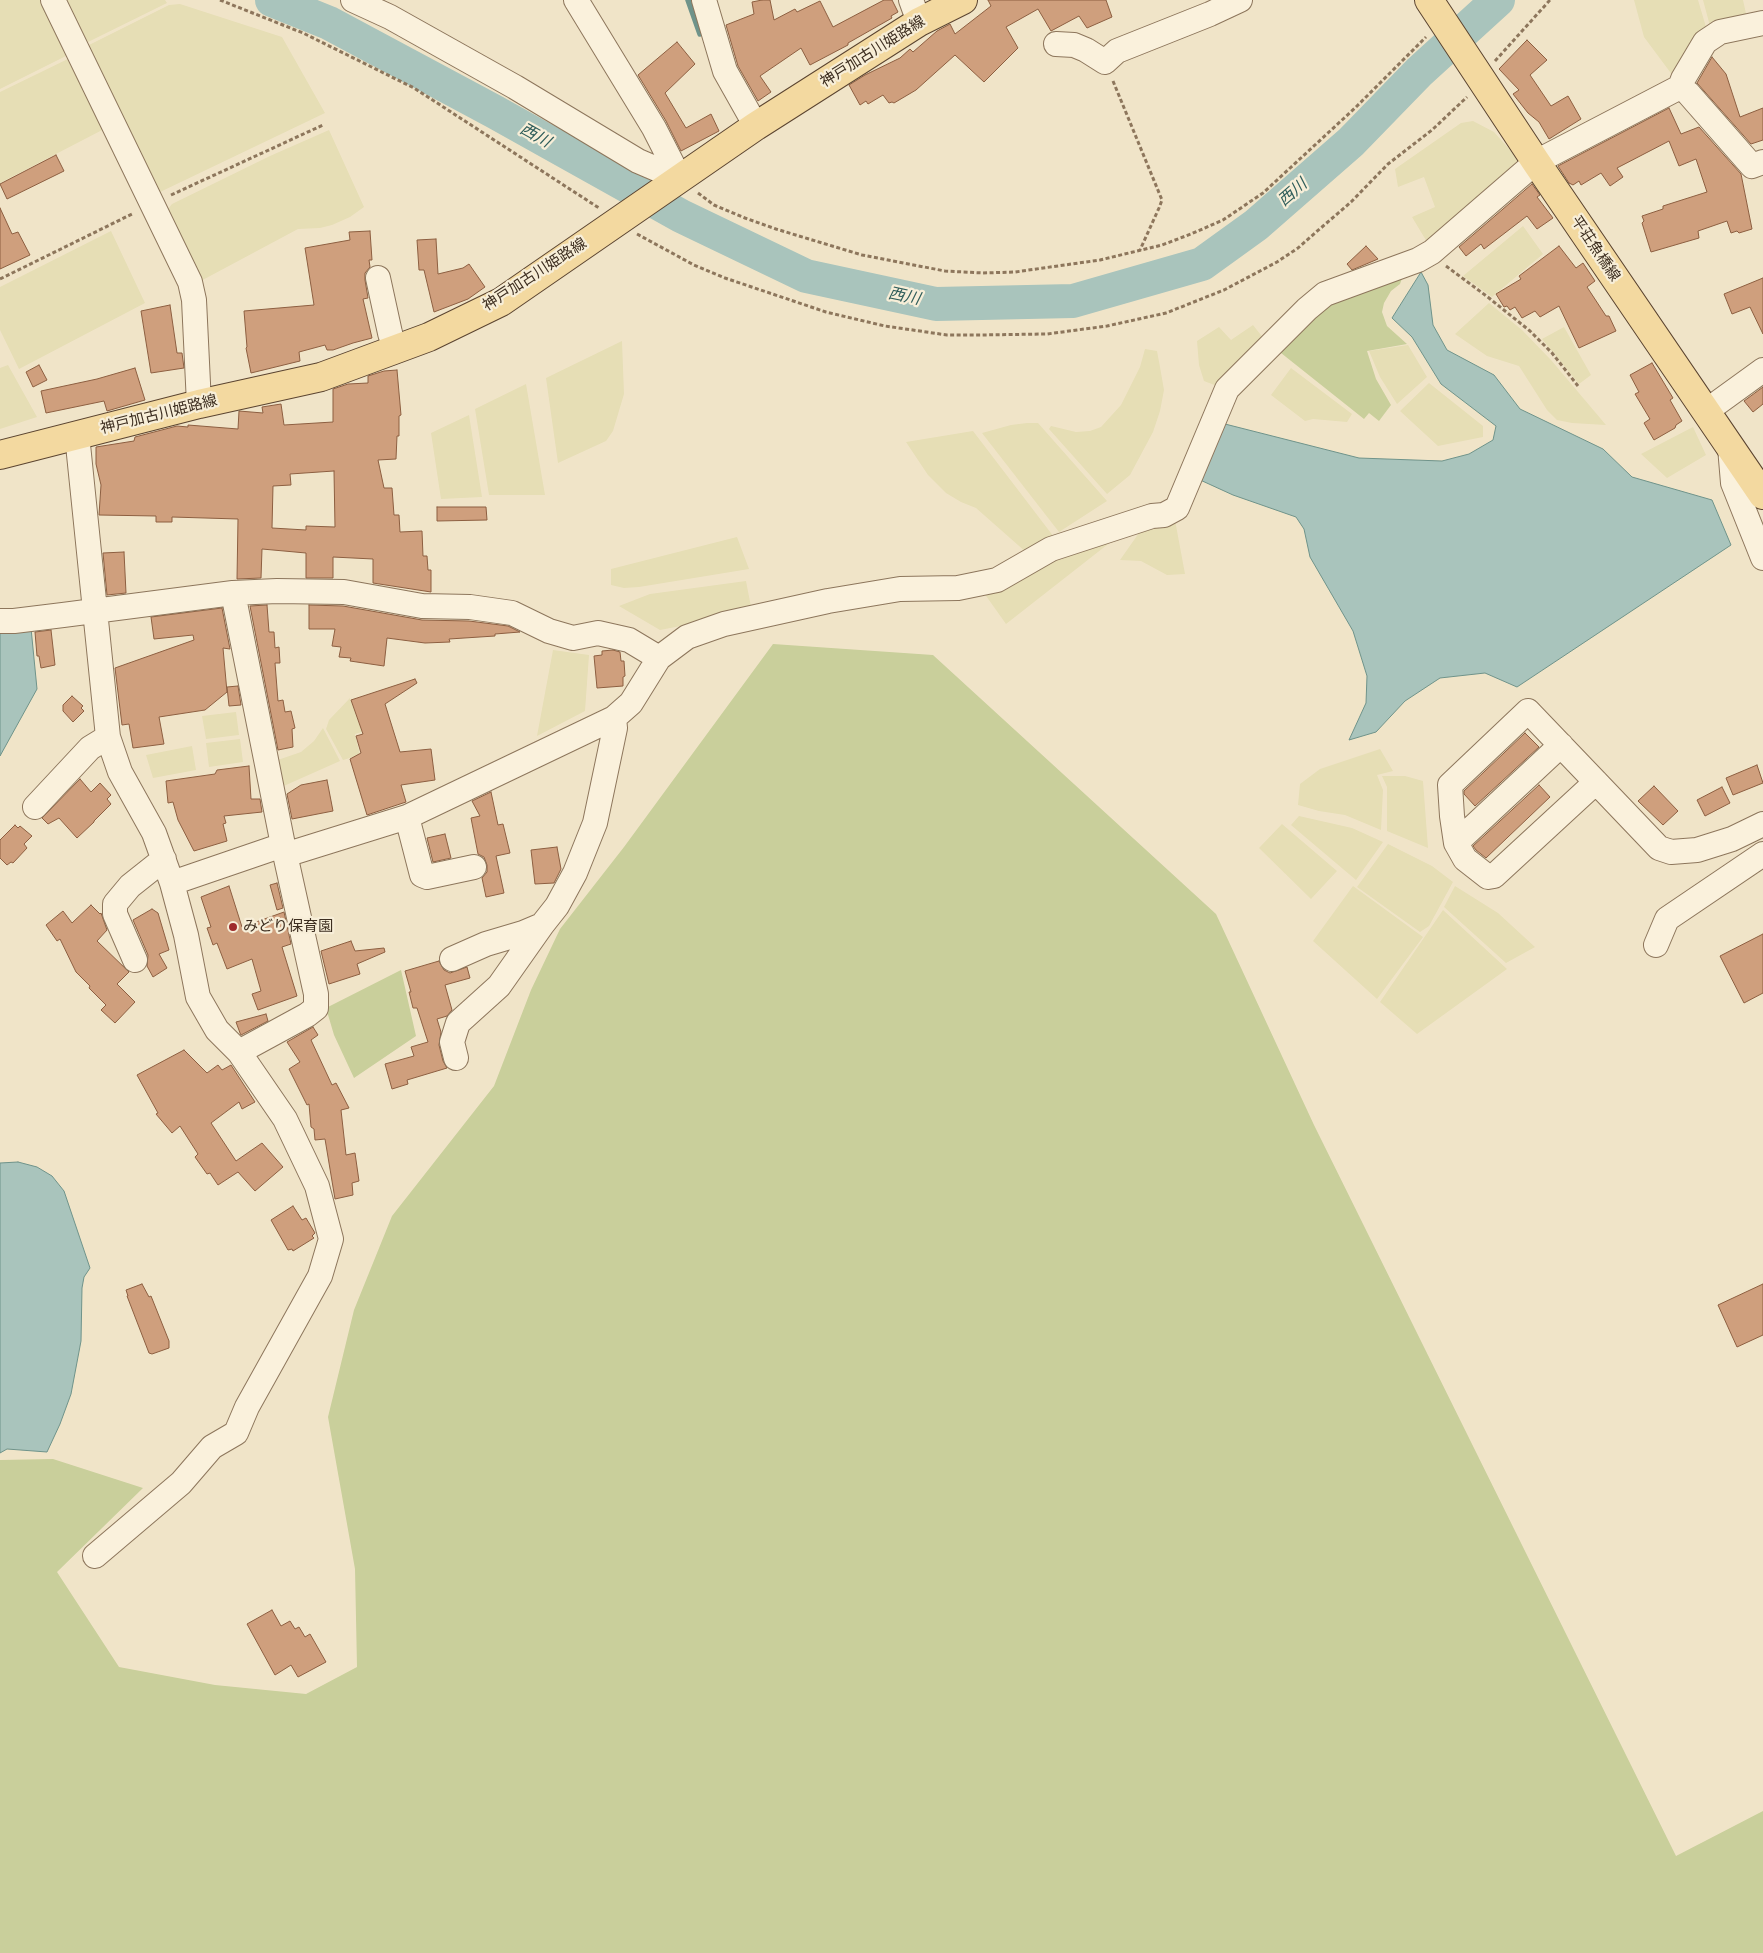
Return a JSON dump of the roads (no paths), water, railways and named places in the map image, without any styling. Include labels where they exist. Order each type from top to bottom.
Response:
[{"type":"main road","name":"神戸加古川姫路線","points":[[0,455],[199,404],[321,377],[429,337],[501,302],[618,219],[756,126],[915,11],[963,0]]},
{"type":"main road","name":"平荘魚橋線","points":[[1438,14],[1536,162],[1763,495]]},
{"type":"street","points":[[53,0],[190,282],[194,300],[199,404]]},
{"type":"street","points":[[353,0],[390,17],[515,87],[675,182]]},
{"type":"street","points":[[576,0],[654,128],[675,182]]},
{"type":"street","points":[[704,0],[725,71],[756,126]]},
{"type":"street","points":[[1056,44],[1074,45],[1105,62],[1117,51],[1240,0]]},
{"type":"street","points":[[172,883],[407,817],[614,718],[631,704],[659,658],[687,637],[724,624],[828,601],[900,589],[958,588],[997,580],[1051,549],[1152,516],[1164,515],[1177,508],[1227,389],[1307,309],[1325,294],[1430,254],[1536,162],[1680,87],[1682,79],[1706,42],[1720,32],[1763,23]]},
{"type":"street","points":[[1680,87],[1688,93],[1752,166],[1763,162]]},
{"type":"street","points":[[378,278],[395,350]]},
{"type":"street","points":[[1705,412],[1763,370]]},
{"type":"street","points":[[77,435],[108,737],[120,772],[154,833],[172,883],[186,935],[198,997],[217,1030],[239,1052],[286,1119],[317,1186],[331,1239],[320,1276],[247,1407],[236,1433],[212,1447],[181,1483],[95,1556]]},
{"type":"street","points":[[1730,448],[1733,483],[1763,558]]},
{"type":"street","points":[[0,621],[14,621],[233,594],[276,591],[344,592],[422,606],[470,608],[512,614],[549,631],[573,638],[598,633],[629,640],[659,658]]},
{"type":"street","points":[[233,594],[284,850],[316,994],[316,1008],[307,1015],[239,1052]]},
{"type":"street","points":[[1596,782],[1494,876],[1488,876],[1465,859],[1456,843],[1450,785],[1528,711],[1561,745],[1659,848],[1671,852],[1697,850],[1732,838],[1763,824]]},
{"type":"street","points":[[456,1058],[452,1042],[458,1022],[499,986],[557,906],[575,873],[595,823],[615,728],[614,718]]},
{"type":"street","points":[[35,806],[90,748],[108,737]]},
{"type":"street","points":[[1456,843],[1561,745]]},
{"type":"street","points":[[407,817],[422,875],[427,877],[474,867]]},
{"type":"street","points":[[1656,945],[1667,919],[1763,854]]},
{"type":"street","points":[[135,960],[115,914],[115,904],[130,886],[164,860]]},
{"type":"street","points":[[452,959],[486,944],[523,934],[542,925]]},
{"type":"water","points":[[1421,272],[1428,285],[1433,325],[1447,350],[1494,375],[1520,409],[1603,449],[1632,477],[1712,500],[1731,545],[1517,687],[1485,673],[1440,678],[1405,701],[1376,732],[1349,740],[1366,703],[1367,676],[1353,631],[1310,557],[1304,529],[1296,517],[1233,495],[1198,479],[1225,424],[1359,458],[1442,461],[1469,454],[1493,440],[1496,426],[1441,384],[1412,337],[1392,318]]},
{"type":"water","points":[[0,627],[31,628],[37,689],[0,756]]},
{"type":"water","points":[[18,1162],[37,1167],[52,1176],[64,1191],[90,1268],[84,1277],[82,1288],[81,1341],[71,1394],[47,1452],[7,1449],[0,1453],[0,1163]]},
{"type":"waterway","name":"西川","points":[[272,0],[329,23],[495,112],[681,216],[806,276],[936,304],[1073,301],[1202,264],[1256,225],[1351,142],[1419,72],[1498,0]]},
{"type":"waterway","points":[[688,0],[700,34]]},
{"type":"place","name":"みどり保育園","points":[[233,927]]}]
